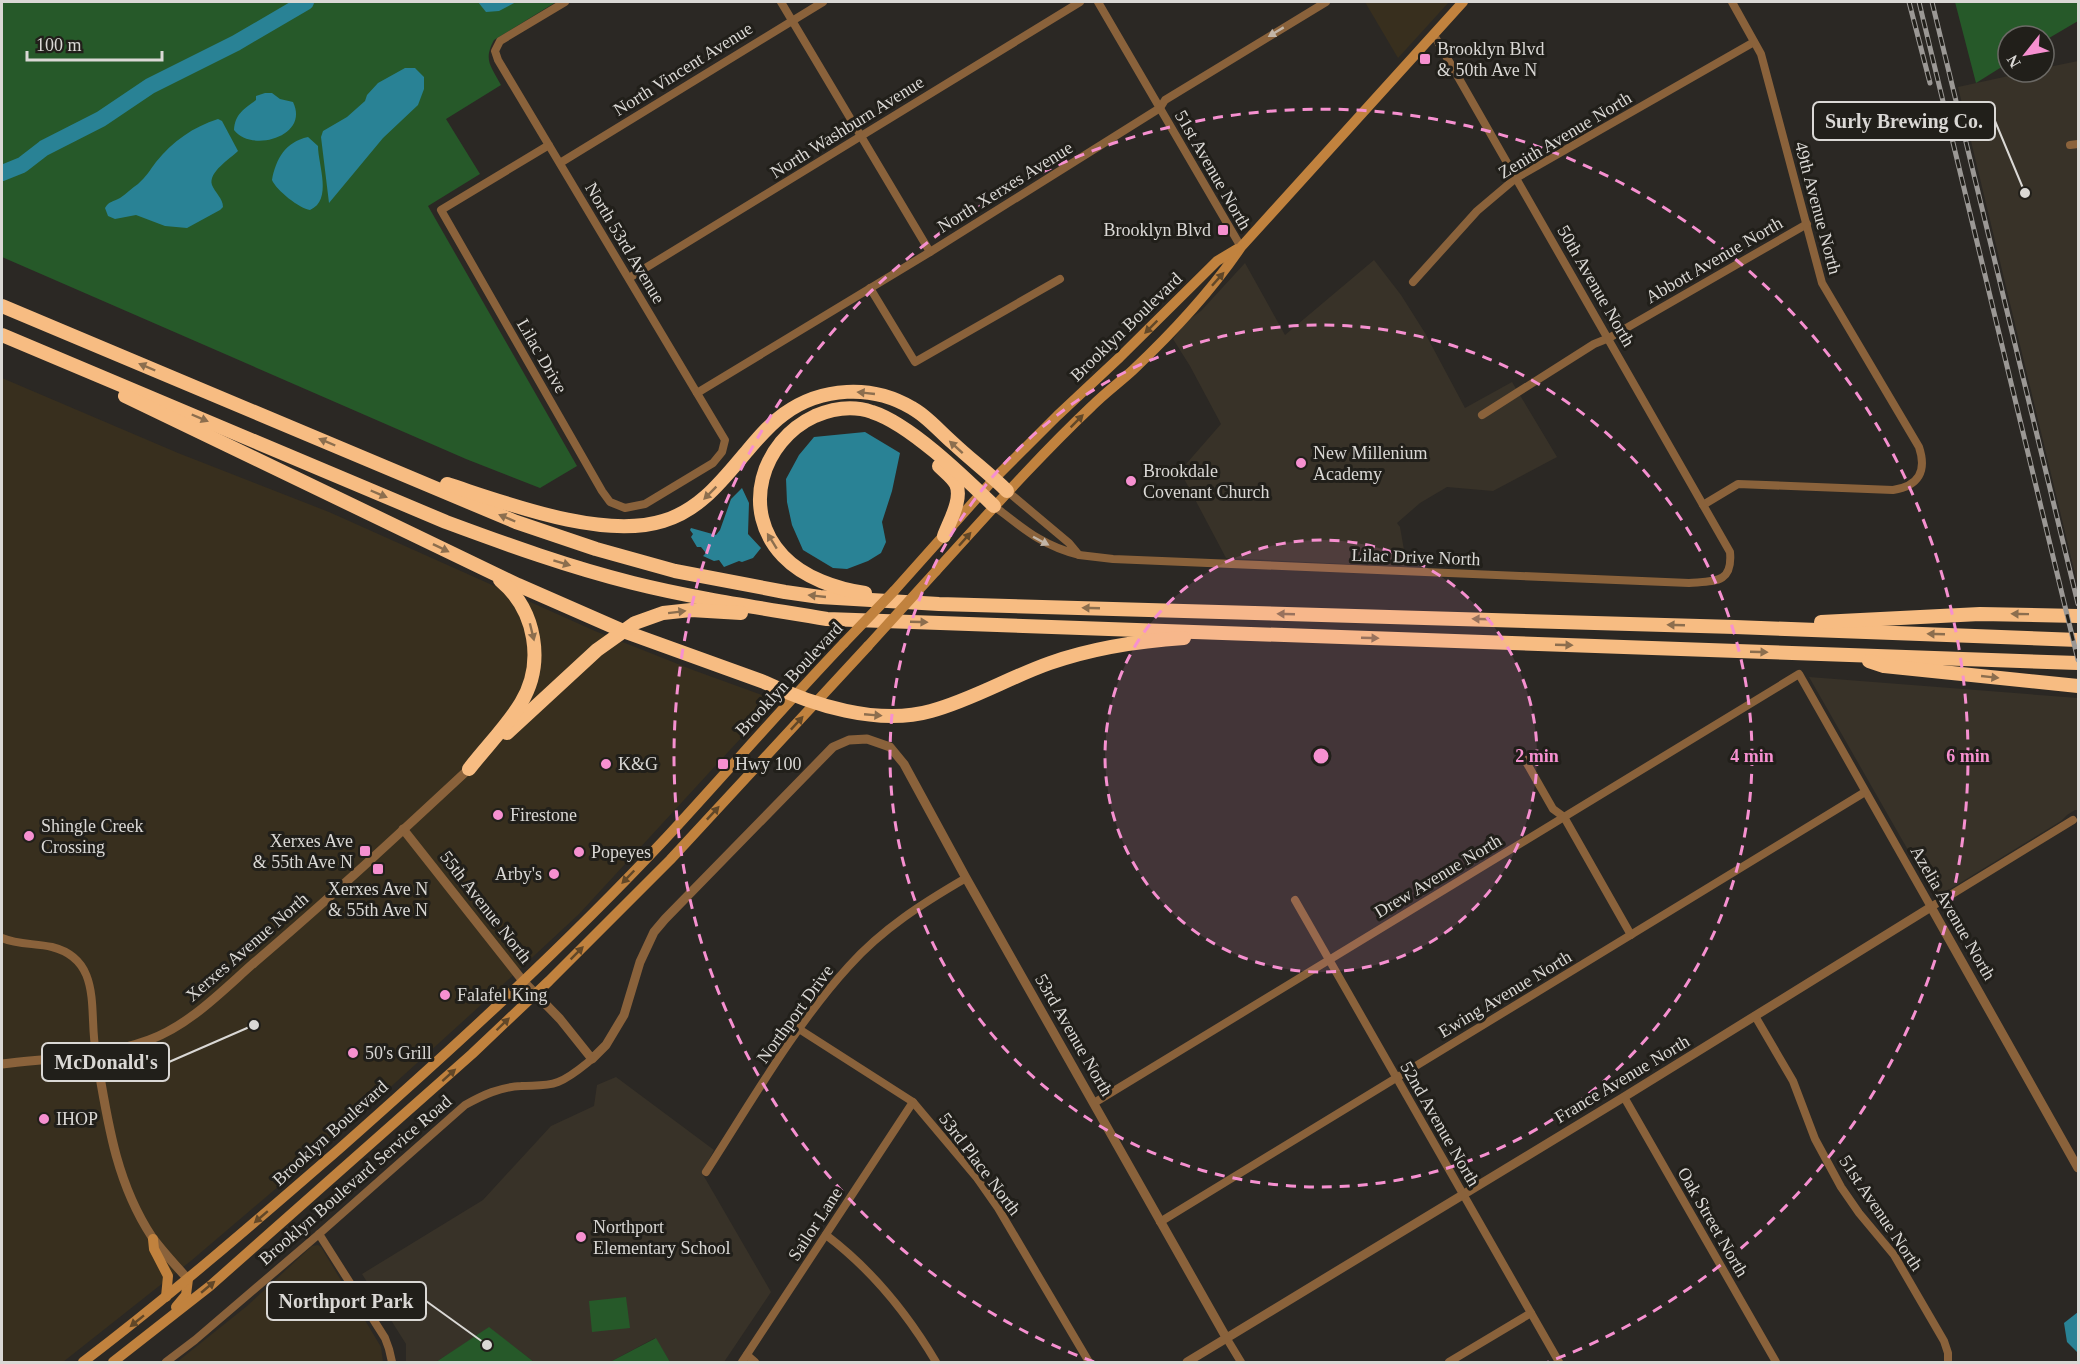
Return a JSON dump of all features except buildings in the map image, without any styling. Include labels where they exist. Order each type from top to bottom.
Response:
[{"type":"highway","points":[[2,306],[516,522],[596,549],[665,569],[719,581],[820,597],[939,604],[1735,627],[2079,640]]},
{"type":"highway","points":[[6,337],[486,570],[622,631],[816,702],[873,716],[922,714],[948,706],[1048,664],[1079,654],[1136,642],[1248,634]]},
{"type":"highway","points":[[6,337],[446,522],[518,549],[597,573],[699,598],[827,619]]},
{"type":"highway","points":[[364,458],[552,516],[623,526],[652,524],[679,515],[703,500],[763,433],[786,413],[824,395],[857,391],[890,397],[914,408],[1007,491]]},
{"type":"highway","points":[[939,604],[859,592],[817,579],[785,558],[772,542],[762,520],[760,490],[763,473],[777,447],[791,431],[816,416],[841,408],[863,409],[890,419],[924,443],[994,506]]},
{"type":"highway","points":[[890,419],[956,485],[956,504],[944,536]]},
{"type":"highway","points":[[469,769],[521,702],[534,665],[534,637],[527,616],[508,588],[486,570]]},
{"type":"highway","points":[[507,733],[591,655],[622,631],[647,617],[691,610],[827,619],[1139,628],[1248,634],[2079,663]]},
{"type":"highway","points":[[1735,627],[1980,614],[2079,616]]},
{"type":"highway","points":[[1850,655],[1884,666],[2079,686]]},
{"type":"main road","name":"Brooklyn Boulevard","points":[[113,1362],[210,1286],[472,1054],[670,860],[868,646],[1007,491],[1094,404],[1132,371],[1171,332],[1225,271],[1241,247],[1463,2]]},
{"type":"main road","name":"Brooklyn Boulevard","points":[[83,1362],[188,1279],[372,1119],[523,981],[666,838],[795,694],[915,568],[994,479],[1217,261],[1241,247]]},
{"type":"main road","points":[[153,1239],[154,1249],[168,1276],[166,1298]]},
{"type":"main road","points":[[152,1333],[186,1295],[188,1279]]},
{"type":"street","name":"North 53rd Avenue","points":[[565,2],[500,41],[495,51],[498,60],[725,440],[722,452]]},
{"type":"street","points":[[781,2],[930,252]]},
{"type":"street","name":"North Vincent Avenue","points":[[560,163],[823,2]]},
{"type":"street","name":"North Washburn Avenue","points":[[629,279],[1080,2]]},
{"type":"street","name":"51st Avenue North","points":[[1098,2],[1241,247]]},
{"type":"street","name":"North Xerxes Avenue","points":[[697,393],[930,252],[1160,108],[1165,100],[1326,2]]},
{"type":"street","name":"49th Avenue North","points":[[1703,505],[1738,484],[1902,489],[1918,478],[1922,468],[1919,447],[1822,283],[1761,54],[1732,2]]},
{"type":"street","name":"50th Avenue North","points":[[1434,35],[1730,552]]},
{"type":"street","name":"Zenith Avenue North","points":[[1413,282],[1478,211],[1516,178],[1754,42]]},
{"type":"street","name":"Lilac Drive","points":[[549,145],[441,210],[610,502],[625,508],[645,504],[713,463],[722,452]]},
{"type":"street","name":"Abbott Avenue North","points":[[1482,415],[1594,344],[1609,338],[1807,224]]},
{"type":"street","points":[[870,288],[915,362],[1060,279]]},
{"type":"street","points":[[1007,491],[1069,543],[1079,555]]},
{"type":"street","name":"Lilac Drive North","points":[[994,506],[1039,540],[1058,550],[1113,559],[1689,583],[1719,581],[1727,574],[1731,564],[1730,552]]},
{"type":"street","name":"Azelia Avenue North","points":[[1798,674],[2079,1168]]},
{"type":"street","name":"Drew Avenue North","points":[[1094,1103],[1798,674]]},
{"type":"street","name":"Xerxes Avenue North","points":[[2,1064],[125,1048],[152,1039],[193,1015],[314,911],[507,733]]},
{"type":"street","name":"53rd Avenue North","points":[[867,739],[890,747],[904,764],[966,878],[1241,1362]]},
{"type":"street","name":"Brooklyn Boulevard Service Road","points":[[166,1362],[319,1234],[465,1105],[491,1091],[558,1082],[592,1059],[606,1045],[624,1015],[647,945],[654,932],[672,911],[833,747],[849,740],[867,739]]},
{"type":"street","points":[[1525,760],[1553,809],[1564,817],[1631,934]]},
{"type":"street","name":"Ewing Avenue North","points":[[1160,1222],[1865,792]]},
{"type":"street","name":"France Avenue North","points":[[1187,1362],[1624,1097],[2073,820]]},
{"type":"street","name":"55th Avenue North","points":[[403,829],[523,981],[560,1019],[592,1059]]},
{"type":"street","name":"Northport Drive","points":[[706,1172],[799,1029],[850,964],[912,911],[966,878]]},
{"type":"street","name":"52nd Avenue North","points":[[1295,900],[1462,1196],[1465,1197],[1559,1362]]},
{"type":"street","points":[[2,938],[61,950],[70,955],[85,970],[90,987],[93,1039],[119,1168],[138,1213],[153,1239],[188,1279]]},
{"type":"street","name":"51st Avenue North","points":[[1755,1016],[1793,1081],[1815,1139],[1840,1187],[1894,1255],[1944,1341],[1948,1362]]},
{"type":"street","name":"53rd Place North","points":[[799,1029],[913,1102],[977,1178],[998,1208],[1089,1362]]},
{"type":"street","name":"Oak Street North","points":[[1624,1097],[1776,1362]]},
{"type":"street","name":"Sailor Lane","points":[[742,1362],[913,1102]]},
{"type":"street","points":[[319,1234],[385,1338],[392,1362]]},
{"type":"street","points":[[826,1235],[845,1250],[892,1298],[936,1362]]},
{"type":"street","points":[[1449,1362],[1531,1313]]},
{"type":"street","points":[[747,1355],[755,1362]]},
{"type":"shaded area","points":[[1365,2],[1449,2],[1398,58]]},
{"type":"shaded area","points":[[2078,61],[2078,586],[1958,87],[1996,79],[1996,84],[2056,84],[2056,66]]},
{"type":"shaded area","points":[[1374,260],[1401,295],[1425,333],[1465,408],[1512,382],[1557,457],[1493,491],[1447,487],[1420,503],[1397,523],[1400,527],[1407,567],[1226,558],[1180,471],[1221,424],[1173,339],[1187,321],[1201,311],[1245,263],[1285,335]]},
{"type":"shaded area","name":"Shingle Creek Crossing","points":[[2,378],[178,453],[329,512],[595,631],[776,700],[579,914],[319,1152],[192,1260],[63,1362],[2,1362]]},
{"type":"shaded area","points":[[1809,677],[2078,698],[2078,810],[1942,894],[1936,894],[1932,892]]},
{"type":"shaded area","name":"Northport Elementary School","points":[[616,1077],[714,1150],[702,1173],[771,1292],[724,1362],[670,1362],[655,1338],[610,1362],[534,1362],[489,1328],[436,1362],[406,1362],[406,1344],[362,1274],[483,1200],[551,1126],[594,1106],[597,1085]]},
{"type":"shaded area","points":[[318,1245],[381,1347],[383,1362],[177,1362],[247,1306],[312,1246]]},
{"type":"green space","points":[[2,2],[556,2],[494,40],[489,58],[491,68],[501,85],[446,119],[480,174],[428,206],[577,466],[540,488],[466,459],[2,257]]},
{"type":"green space","points":[[1955,2],[2078,2],[2078,21],[2056,34],[2056,24],[1996,24],[1996,70],[1976,83]]},
{"type":"green space","points":[[626,1297],[630,1328],[592,1332],[589,1301]]},
{"type":"green space","points":[[489,1327],[534,1362],[436,1362]]},
{"type":"green space","points":[[656,1338],[670,1362],[610,1362]]},
{"type":"water","points":[[478,2],[516,2],[499,11],[486,12]]},
{"type":"water","points":[[405,68],[415,68],[424,77],[424,89],[418,105],[383,138],[329,203],[321,137],[323,131],[347,117],[365,101],[367,95],[378,83]]},
{"type":"water","points":[[272,93],[280,99],[293,102],[296,114],[293,124],[276,138],[253,140],[242,137],[234,130],[238,116],[256,100],[256,96]]},
{"type":"water","points":[[218,119],[222,121],[238,151],[213,175],[213,188],[223,204],[220,210],[187,228],[165,226],[136,215],[115,219],[108,216],[105,208],[138,184],[169,148],[200,126]]},
{"type":"water","points":[[308,137],[318,146],[323,181],[321,198],[310,210],[289,198],[278,189],[272,180],[283,152],[293,143]]},
{"type":"water","points":[[865,432],[900,453],[892,491],[882,522],[886,542],[881,553],[868,561],[847,569],[833,568],[803,550],[792,525],[787,502],[786,479],[799,455],[814,437]]},
{"type":"water","points":[[742,488],[749,503],[748,534],[761,548],[753,558],[724,567],[719,560],[714,561],[703,556],[706,553],[701,547],[697,547],[690,530],[691,528],[716,535],[731,499]]},
{"type":"water","points":[[2078,1312],[2078,1353],[2067,1342],[2064,1323]]},
{"type":"waterway","points":[[2,173],[22,165],[44,148],[101,119],[150,86],[236,43],[306,2]]},
{"type":"railway","points":[[1909,2],[1930,83]]},
{"type":"railway","points":[[1919,2],[2078,660]]},
{"type":"railway","points":[[1932,2],[2078,604]]},
{"type":"place","name":"Brooklyn Blvd & 50th Ave N","points":[[1425,59]]},
{"type":"place","name":"Surly Brewing Co.","points":[[2025,193]]},
{"type":"place","name":"Brooklyn Blvd","points":[[1223,230]]},
{"type":"place","name":"New Millenium Academy","points":[[1301,463]]},
{"type":"place","name":"Brookdale Covenant Church","points":[[1131,481]]},
{"type":"place","name":"K&G","points":[[606,764]]},
{"type":"place","name":"Hwy 100","points":[[723,764]]},
{"type":"place","name":"Firestone","points":[[498,815]]},
{"type":"place","name":"Shingle Creek Crossing","points":[[29,836]]},
{"type":"place","name":"Xerxes Ave & 55th Ave N","points":[[365,851]]},
{"type":"place","name":"Popeyes","points":[[579,852]]},
{"type":"place","name":"Xerxes Ave N & 55th Ave N","points":[[378,869]]},
{"type":"place","name":"Arby's","points":[[554,874]]},
{"type":"place","name":"Falafel King","points":[[445,995]]},
{"type":"place","name":"McDonald's","points":[[254,1025]]},
{"type":"place","name":"50's Grill","points":[[353,1053]]},
{"type":"place","name":"IHOP","points":[[44,1119]]},
{"type":"place","name":"Northport Elementary School","points":[[581,1237]]},
{"type":"place","name":"Northport Park","points":[[487,1345]]}]
